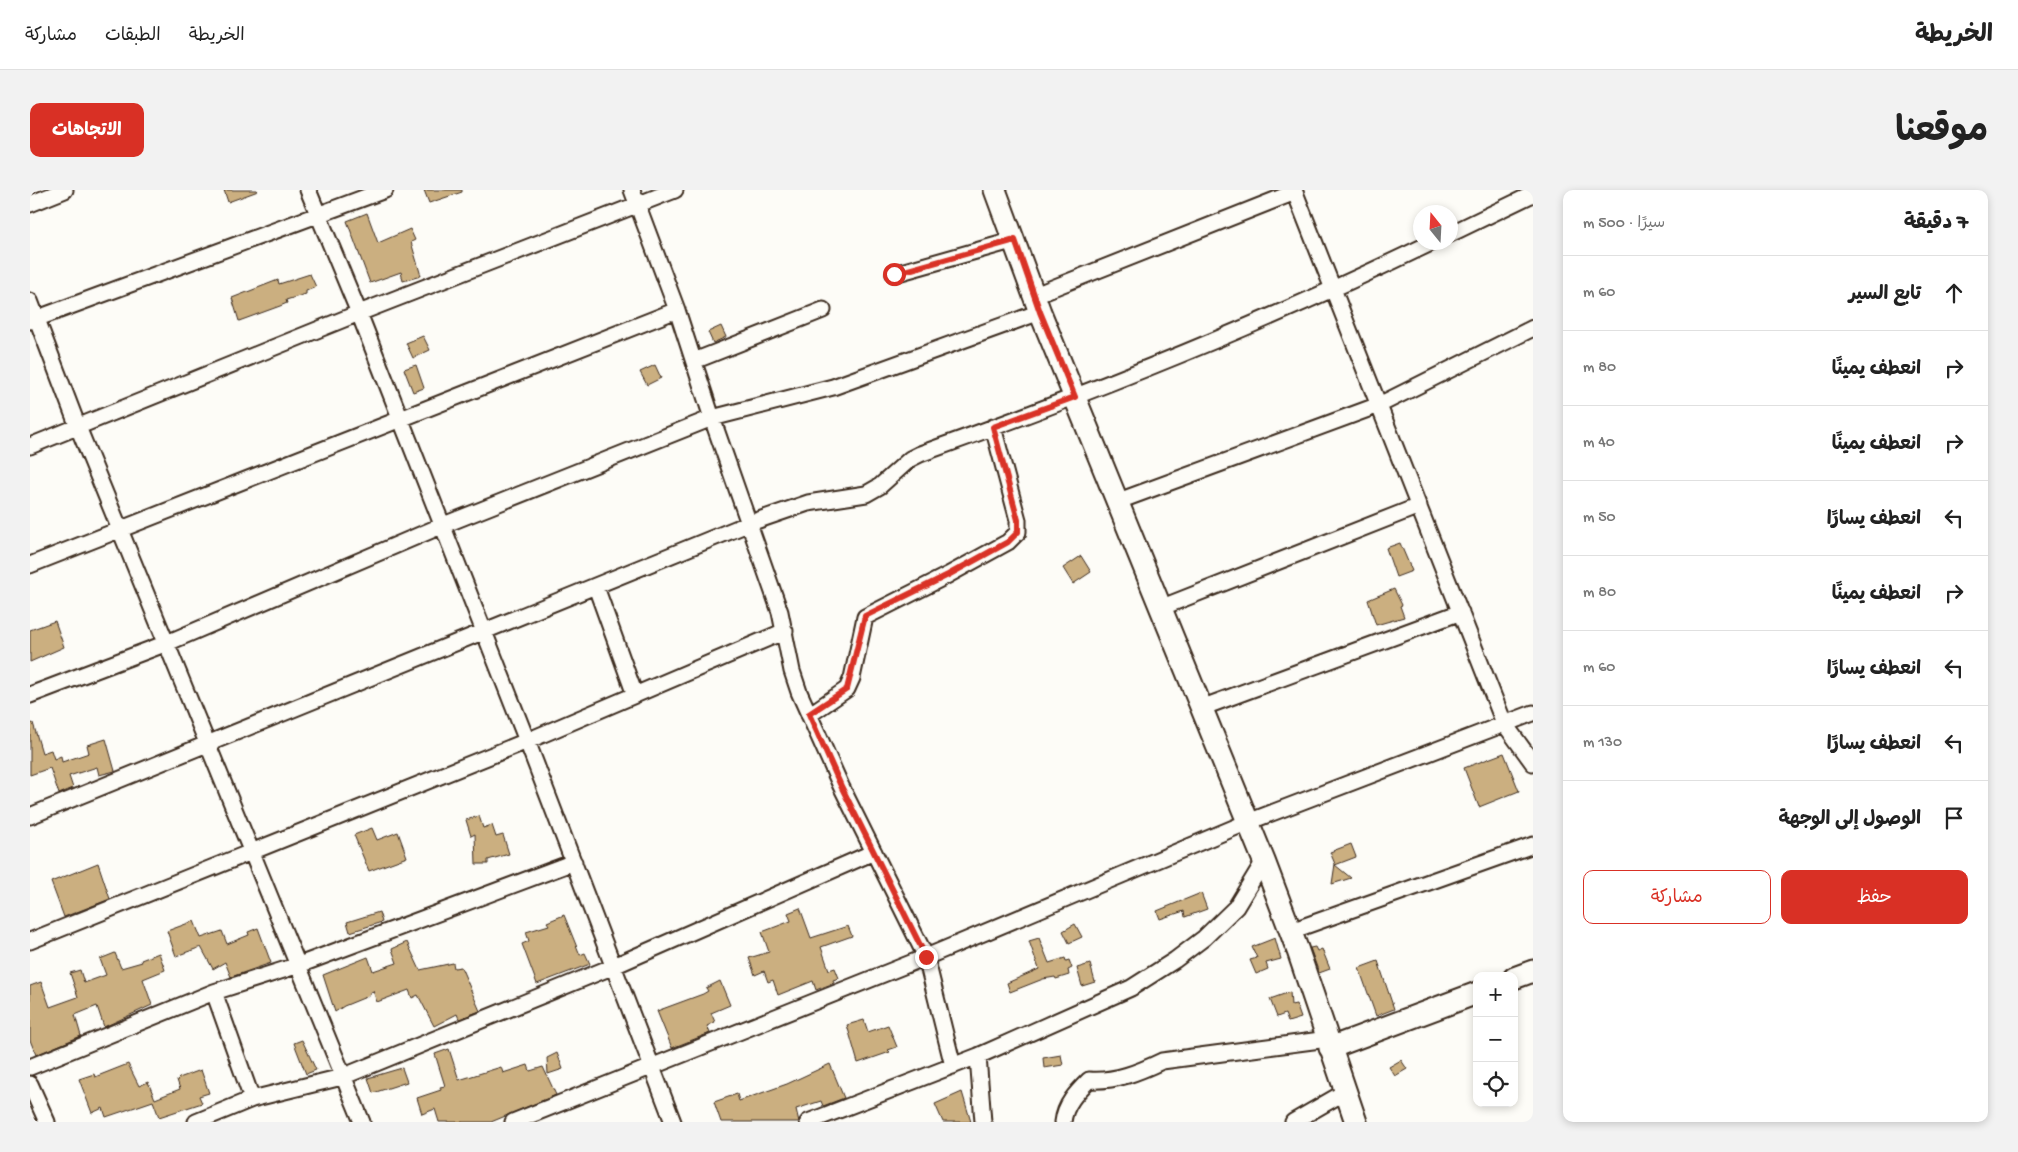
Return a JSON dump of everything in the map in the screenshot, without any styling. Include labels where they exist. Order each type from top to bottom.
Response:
[{"type":"main road","points":[[995,190],[1116,502],[1264,861],[1291,931],[1356,1122]]},
{"type":"main road","points":[[1518,977],[1533,971]]},
{"type":"main road","points":[[1329,1043],[1473,993]]},
{"type":"street","points":[[30,204],[65,190]]},
{"type":"street","points":[[308,190],[359,313],[527,741],[653,1065],[673,1122]]},
{"type":"street","points":[[33,320],[385,190]]},
{"type":"street","points":[[632,190],[677,310],[712,418],[780,612],[792,671],[809,714],[926,957],[953,1066]]},
{"type":"street","points":[[30,446],[359,313],[675,190]]},
{"type":"street","points":[[30,695],[166,643],[441,526],[712,418],[833,387],[1038,303],[1294,191],[1504,723],[1533,763]]},
{"type":"street","points":[[1458,230],[1533,194]]},
{"type":"street","points":[[894,274],[1015,240]]},
{"type":"street","points":[[30,816],[484,633],[750,523],[808,503],[866,494],[880,486],[910,459],[920,454],[1075,397],[1334,290],[1416,250]]},
{"type":"street","points":[[30,301],[33,320],[300,965],[342,1077],[362,1122]]},
{"type":"street","points":[[30,566],[677,310]]},
{"type":"street","points":[[694,361],[823,310]]},
{"type":"street","points":[[1116,502],[1380,405],[1533,328]]},
{"type":"street","points":[[809,714],[847,689],[865,616],[948,575],[1008,542],[1018,532],[1018,520],[993,427]]},
{"type":"street","points":[[1160,608],[1419,506]]},
{"type":"street","points":[[596,587],[635,695]]},
{"type":"street","points":[[1201,708],[1461,612]]},
{"type":"street","points":[[30,941],[527,741],[785,631]]},
{"type":"street","points":[[513,1122],[926,957],[1248,822],[1504,723],[1533,714]]},
{"type":"street","points":[[1291,931],[1533,845]]},
{"type":"street","points":[[196,1122],[252,1099],[342,1077],[614,966],[874,852]]},
{"type":"street","points":[[808,1122],[978,1056],[1131,988],[1175,960],[1204,938],[1236,907],[1264,861]]},
{"type":"street","points":[[30,1067],[214,992],[300,965],[574,862]]},
{"type":"street","points":[[214,992],[252,1099]]},
{"type":"street","points":[[1062,1122],[1064,1111],[1074,1095],[1089,1080],[1105,1081],[1140,1072],[1162,1061],[1329,1043]]},
{"type":"street","points":[[978,1056],[983,1122]]},
{"type":"street","points":[[30,1084],[47,1122]]},
{"type":"street","points":[[1293,1122],[1308,1116],[1345,1092]]},
{"type":"building","points":[[224,190],[257,190],[258,191],[228,202]]},
{"type":"building","points":[[424,190],[462,190],[462,192],[429,203]]},
{"type":"building","points":[[367,213],[378,243],[410,229],[415,240],[411,242],[421,276],[403,281],[401,272],[370,283],[347,221]]},
{"type":"building","points":[[310,274],[316,287],[306,291],[306,294],[286,300],[287,303],[239,321],[232,298],[278,280],[279,284]]},
{"type":"building","points":[[721,326],[726,337],[713,343],[708,332]]},
{"type":"building","points":[[423,336],[430,350],[413,358],[406,343]]},
{"type":"building","points":[[416,365],[424,388],[413,392],[404,369]]},
{"type":"building","points":[[655,365],[661,378],[647,385],[640,372]]},
{"type":"building","points":[[1400,543],[1412,571],[1396,577],[1386,548]]},
{"type":"building","points":[[1081,556],[1091,572],[1073,584],[1063,568]]},
{"type":"building","points":[[1394,589],[1402,605],[1400,606],[1404,617],[1376,625],[1368,600]]},
{"type":"building","points":[[55,621],[64,647],[30,662],[30,630]]},
{"type":"building","points":[[33,723],[42,753],[51,750],[54,759],[61,756],[62,762],[89,753],[87,745],[106,739],[115,771],[99,775],[97,767],[69,776],[73,788],[59,794],[50,768],[30,775],[30,724]]},
{"type":"building","points":[[1504,753],[1519,791],[1479,807],[1464,768]]},
{"type":"building","points":[[479,816],[483,828],[492,825],[496,837],[503,835],[509,854],[488,860],[488,864],[476,864],[475,834],[471,836],[466,820]]},
{"type":"building","points":[[372,828],[377,840],[398,832],[407,857],[369,871],[354,835]]},
{"type":"building","points":[[1351,844],[1356,857],[1335,865],[1351,878],[1332,884],[1335,864],[1330,852]]},
{"type":"building","points":[[98,863],[110,899],[64,917],[51,882]]},
{"type":"building","points":[[1201,893],[1207,909],[1185,917],[1184,911],[1160,919],[1157,911]]},
{"type":"building","points":[[800,908],[811,938],[848,926],[852,936],[821,947],[829,970],[835,968],[839,978],[833,980],[834,983],[816,990],[813,981],[778,995],[773,980],[768,982],[764,971],[755,975],[749,958],[769,952],[762,932],[791,921],[788,913]]},
{"type":"building","points":[[379,912],[382,922],[350,932],[347,922]]},
{"type":"building","points":[[564,915],[580,955],[585,953],[590,964],[537,984],[522,944],[529,941],[526,932],[549,925],[547,922]]},
{"type":"building","points":[[194,921],[201,938],[222,931],[227,944],[249,935],[248,932],[258,928],[271,963],[231,977],[225,962],[213,969],[201,947],[176,956],[167,931]]},
{"type":"building","points":[[1075,924],[1082,937],[1069,943],[1063,931]]},
{"type":"building","points":[[1039,938],[1049,963],[1065,958],[1066,961],[1069,960],[1072,968],[1068,970],[1069,975],[1056,979],[1055,977],[1043,979],[1010,992],[1007,983],[1039,969],[1029,941]]},
{"type":"building","points":[[1275,938],[1281,959],[1266,963],[1268,969],[1256,974],[1250,960],[1257,958],[1252,947]]},
{"type":"building","points":[[407,942],[420,970],[453,963],[454,968],[461,967],[480,1011],[459,1019],[457,1014],[434,1026],[418,995],[412,998],[409,990],[377,1002],[373,991],[366,997],[335,1012],[323,975],[368,957],[373,971],[397,963],[392,949]]},
{"type":"building","points":[[1315,947],[1317,951],[1322,949],[1330,969],[1319,973],[1310,948]]},
{"type":"building","points":[[115,953],[121,968],[142,962],[141,960],[159,953],[165,970],[143,979],[152,1005],[104,1027],[97,1006],[75,1015],[81,1036],[36,1055],[30,1040],[30,986],[41,982],[50,1007],[78,997],[70,973],[80,970],[84,983],[106,975],[100,959]]},
{"type":"building","points":[[1378,961],[1394,1009],[1376,1016],[1359,968]]},
{"type":"building","points":[[1090,964],[1095,982],[1082,986],[1077,968]]},
{"type":"building","points":[[720,981],[730,1005],[711,1013],[715,1022],[707,1026],[710,1033],[672,1048],[657,1011],[703,994],[708,991],[706,988]]},
{"type":"building","points":[[1290,992],[1291,1005],[1296,1004],[1301,1018],[1288,1022],[1285,1014],[1277,1017],[1270,999]]},
{"type":"building","points":[[864,1020],[868,1032],[888,1025],[897,1047],[888,1050],[890,1052],[858,1063],[847,1025]]},
{"type":"building","points":[[302,1040],[316,1070],[306,1074],[294,1043]]},
{"type":"building","points":[[449,1049],[459,1080],[501,1067],[503,1073],[528,1065],[530,1071],[543,1067],[556,1095],[491,1122],[439,1122],[435,1109],[422,1114],[417,1098],[441,1090],[440,1087],[445,1086],[435,1054]]},
{"type":"building","points":[[557,1053],[563,1069],[548,1074],[547,1058]]},
{"type":"building","points":[[1061,1055],[1063,1065],[1044,1068],[1043,1058]]},
{"type":"building","points":[[1401,1060],[1407,1069],[1395,1076],[1389,1067]]},
{"type":"building","points":[[128,1064],[139,1086],[148,1082],[155,1099],[180,1089],[177,1080],[179,1078],[201,1070],[209,1093],[199,1096],[202,1103],[159,1117],[153,1101],[106,1117],[103,1108],[92,1113],[79,1079],[94,1074],[95,1077]]},
{"type":"building","points":[[830,1064],[844,1098],[823,1106],[821,1101],[796,1109],[799,1122],[721,1122],[714,1102],[737,1094],[739,1101],[787,1084]]},
{"type":"building","points":[[402,1068],[407,1082],[373,1093],[368,1078]]},
{"type":"building","points":[[962,1092],[971,1122],[943,1122],[935,1104]]},
{"type":"route","points":[[894,274],[1015,240],[1040,312],[1075,397],[993,427],[1018,520],[1018,532],[1008,542],[948,575],[865,616],[852,678],[847,689],[809,714],[841,786],[926,957]]}]
